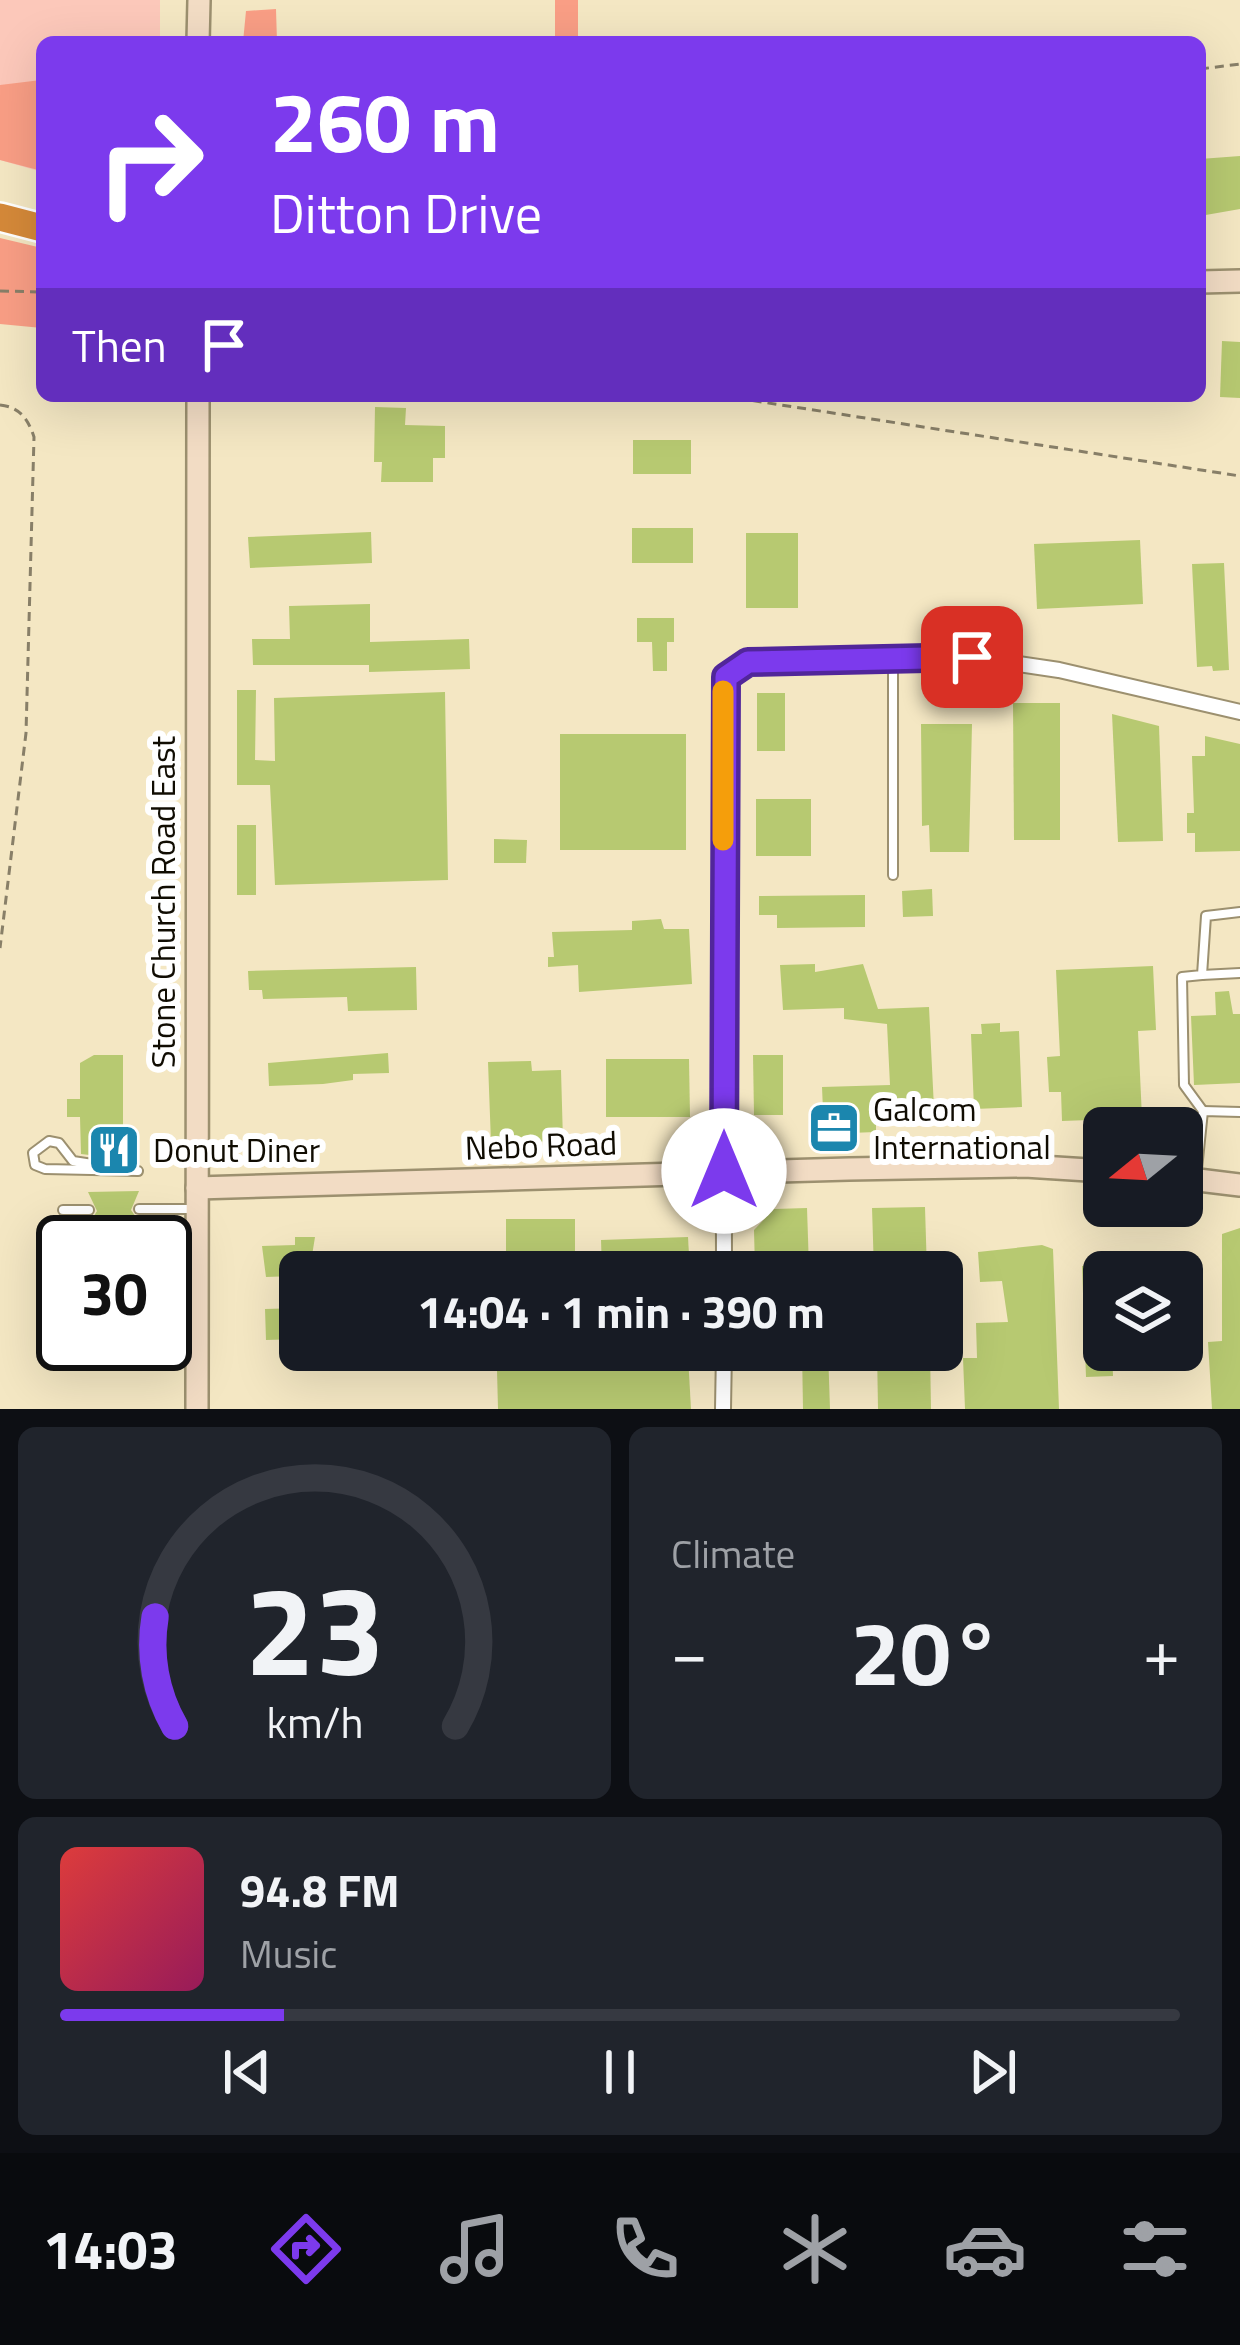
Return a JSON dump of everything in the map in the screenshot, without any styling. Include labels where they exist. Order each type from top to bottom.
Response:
[{"type":"highway","points":[[0,199],[36,208]]},
{"type":"highway","points":[[0,217],[36,226]]},
{"type":"main road","points":[[199,0],[199,36]]},
{"type":"main road","points":[[1206,282],[1240,281]]},
{"type":"main road","name":"Stone Church Road East","points":[[197,1409],[198,402]]},
{"type":"main road","name":"Nebo Road","points":[[197,1198],[724,1171],[1025,1166],[1083,1170]]},
{"type":"main road","points":[[1203,1181],[1240,1185]]},
{"type":"street","points":[[724,1251],[723,688],[733,667],[748,662],[972,657],[1059,670],[1240,712]]},
{"type":"street","points":[[723,1409],[724,1371]]},
{"type":"lane","points":[[893,658],[893,874]]},
{"type":"lane","points":[[1202,975],[1206,916],[1240,912]]},
{"type":"lane","points":[[1200,1107],[1184,1085],[1182,977],[1240,974]]},
{"type":"lane","points":[[1203,1111],[1240,1112]]},
{"type":"lane","points":[[59,1142],[73,1161],[138,1171],[45,1169],[35,1165],[33,1153],[38,1144],[59,1142]]},
{"type":"lane","points":[[140,1209],[197,1198]]},
{"type":"lane","points":[[63,1210],[88,1210]]},
{"type":"path","points":[[1206,69],[1240,64]]},
{"type":"path","points":[[0,291],[36,292]]},
{"type":"path","points":[[762,402],[1240,476]]},
{"type":"path","points":[[0,405],[13,406],[28,419],[34,457],[26,733],[6,932],[0,948]]},
{"type":"shaded area","points":[[0,0],[160,0],[160,36],[36,36],[36,170],[0,160]]},
{"type":"shaded area","points":[[555,0],[578,0],[578,36],[555,36]]},
{"type":"shaded area","points":[[276,9],[277,36],[244,36],[246,11]]},
{"type":"shaded area","points":[[36,81],[36,169],[0,160],[0,85]]},
{"type":"shaded area","points":[[0,238],[36,247],[36,327],[0,324]]},
{"type":"building","points":[[1240,156],[1240,209],[1206,215],[1206,159]]},
{"type":"building","points":[[1222,341],[1240,342],[1240,398],[1220,397]]},
{"type":"building","points":[[375,407],[406,408],[405,425],[445,426],[445,458],[433,458],[433,482],[381,482],[382,462],[374,462]]},
{"type":"building","points":[[633,440],[691,440],[691,474],[633,474]]},
{"type":"building","points":[[632,528],[693,528],[693,563],[632,563]]},
{"type":"building","points":[[371,532],[372,563],[250,568],[248,537]]},
{"type":"building","points":[[746,533],[798,533],[798,608],[746,608]]},
{"type":"building","points":[[1140,540],[1143,604],[1037,609],[1034,544]]},
{"type":"building","points":[[1224,563],[1229,670],[1213,671],[1212,666],[1197,667],[1192,564]]},
{"type":"building","points":[[370,604],[370,642],[469,639],[470,669],[369,672],[369,665],[253,665],[252,639],[290,639],[289,606]]},
{"type":"building","points":[[637,618],[674,618],[674,642],[667,642],[667,671],[653,671],[652,642],[637,642]]},
{"type":"building","points":[[237,690],[256,690],[255,760],[275,761],[274,698],[445,692],[448,880],[275,885],[270,785],[237,785]]},
{"type":"building","points":[[757,693],[785,693],[785,751],[757,751]]},
{"type":"building","points":[[1013,703],[1060,703],[1060,840],[1014,840]]},
{"type":"building","points":[[1112,714],[1159,726],[1163,841],[1118,842]]},
{"type":"building","points":[[921,724],[972,724],[969,852],[930,852],[929,825],[922,826]]},
{"type":"building","points":[[560,734],[686,734],[686,850],[560,850]]},
{"type":"building","points":[[1205,736],[1240,744],[1240,851],[1195,852],[1195,833],[1187,833],[1187,813],[1194,813],[1192,756],[1205,756]]},
{"type":"building","points":[[756,799],[811,799],[811,856],[756,856]]},
{"type":"building","points":[[237,825],[256,825],[256,895],[237,895]]},
{"type":"building","points":[[494,839],[527,840],[526,863],[494,863]]},
{"type":"building","points":[[932,889],[933,916],[903,917],[902,891]]},
{"type":"building","points":[[865,895],[865,927],[777,928],[777,915],[759,915],[759,896]]},
{"type":"building","points":[[661,919],[664,929],[689,929],[692,984],[579,992],[578,965],[548,967],[548,957],[554,957],[552,932],[632,930],[632,921]]},
{"type":"building","points":[[815,964],[815,972],[863,964],[878,1009],[929,1007],[934,1108],[876,1110],[876,1132],[824,1134],[822,1087],[890,1085],[887,1024],[844,1019],[844,1008],[783,1010],[780,965]]},
{"type":"building","points":[[1153,966],[1156,1030],[1138,1031],[1141,1107],[1083,1107],[1083,1120],[1062,1121],[1061,1092],[1049,1092],[1047,1057],[1060,1056],[1056,970]]},
{"type":"building","points":[[416,967],[417,1010],[348,1011],[347,997],[263,999],[262,990],[249,990],[248,971]]},
{"type":"building","points":[[1229,991],[1233,1014],[1240,1014],[1240,1083],[1194,1085],[1191,1016],[1216,1015],[1215,992]]},
{"type":"building","points":[[1000,1023],[1000,1032],[1019,1031],[1022,1107],[974,1109],[971,1034],[982,1034],[981,1024]]},
{"type":"building","points":[[388,1053],[389,1073],[353,1074],[353,1080],[323,1084],[269,1086],[268,1063]]},
{"type":"building","points":[[94,1055],[123,1055],[123,1159],[81,1154],[80,1117],[67,1117],[67,1099],[80,1099],[80,1063]]},
{"type":"building","points":[[753,1055],[783,1055],[783,1115],[754,1115]]},
{"type":"building","points":[[606,1059],[689,1059],[690,1117],[606,1117]]},
{"type":"building","points":[[531,1061],[532,1071],[561,1070],[563,1141],[491,1143],[488,1062]]},
{"type":"building","points":[[139,1191],[131,1210],[134,1215],[95,1215],[88,1192]]},
{"type":"building","points":[[925,1207],[926,1251],[873,1251],[872,1208]]},
{"type":"building","points":[[807,1208],[808,1251],[755,1251],[754,1230],[774,1209]]},
{"type":"building","points":[[506,1219],[575,1219],[575,1251],[506,1251]]},
{"type":"building","points":[[1240,1228],[1240,1409],[1212,1409],[1208,1342],[1222,1341],[1222,1234]]},
{"type":"building","points":[[295,1237],[315,1237],[313,1251],[279,1251],[279,1277],[266,1277],[262,1246],[295,1245]]},
{"type":"building","points":[[688,1237],[689,1251],[601,1251],[601,1240]]},
{"type":"building","points":[[1042,1245],[1053,1249],[1059,1409],[965,1409],[963,1358],[977,1358],[976,1323],[1008,1322],[1002,1281],[980,1282],[978,1252]]},
{"type":"building","points":[[265,1309],[279,1309],[279,1340],[266,1340]]},
{"type":"building","points":[[497,1371],[689,1371],[691,1409],[498,1409]]},
{"type":"building","points":[[802,1371],[829,1371],[830,1409],[803,1409]]},
{"type":"building","points":[[877,1371],[930,1371],[931,1409],[878,1409]]},
{"type":"building","points":[[1086,1371],[1113,1371],[1113,1376],[1086,1377]]},
{"type":"slow traffic","points":[[723,691],[723,840]]},
{"type":"place","name":"Galcom International","points":[[834,1128]]},
{"type":"place","name":"Donut Diner","points":[[114,1150]]},
{"type":"route","points":[[724,1171],[726,677],[733,667],[748,662],[972,657]]}]
